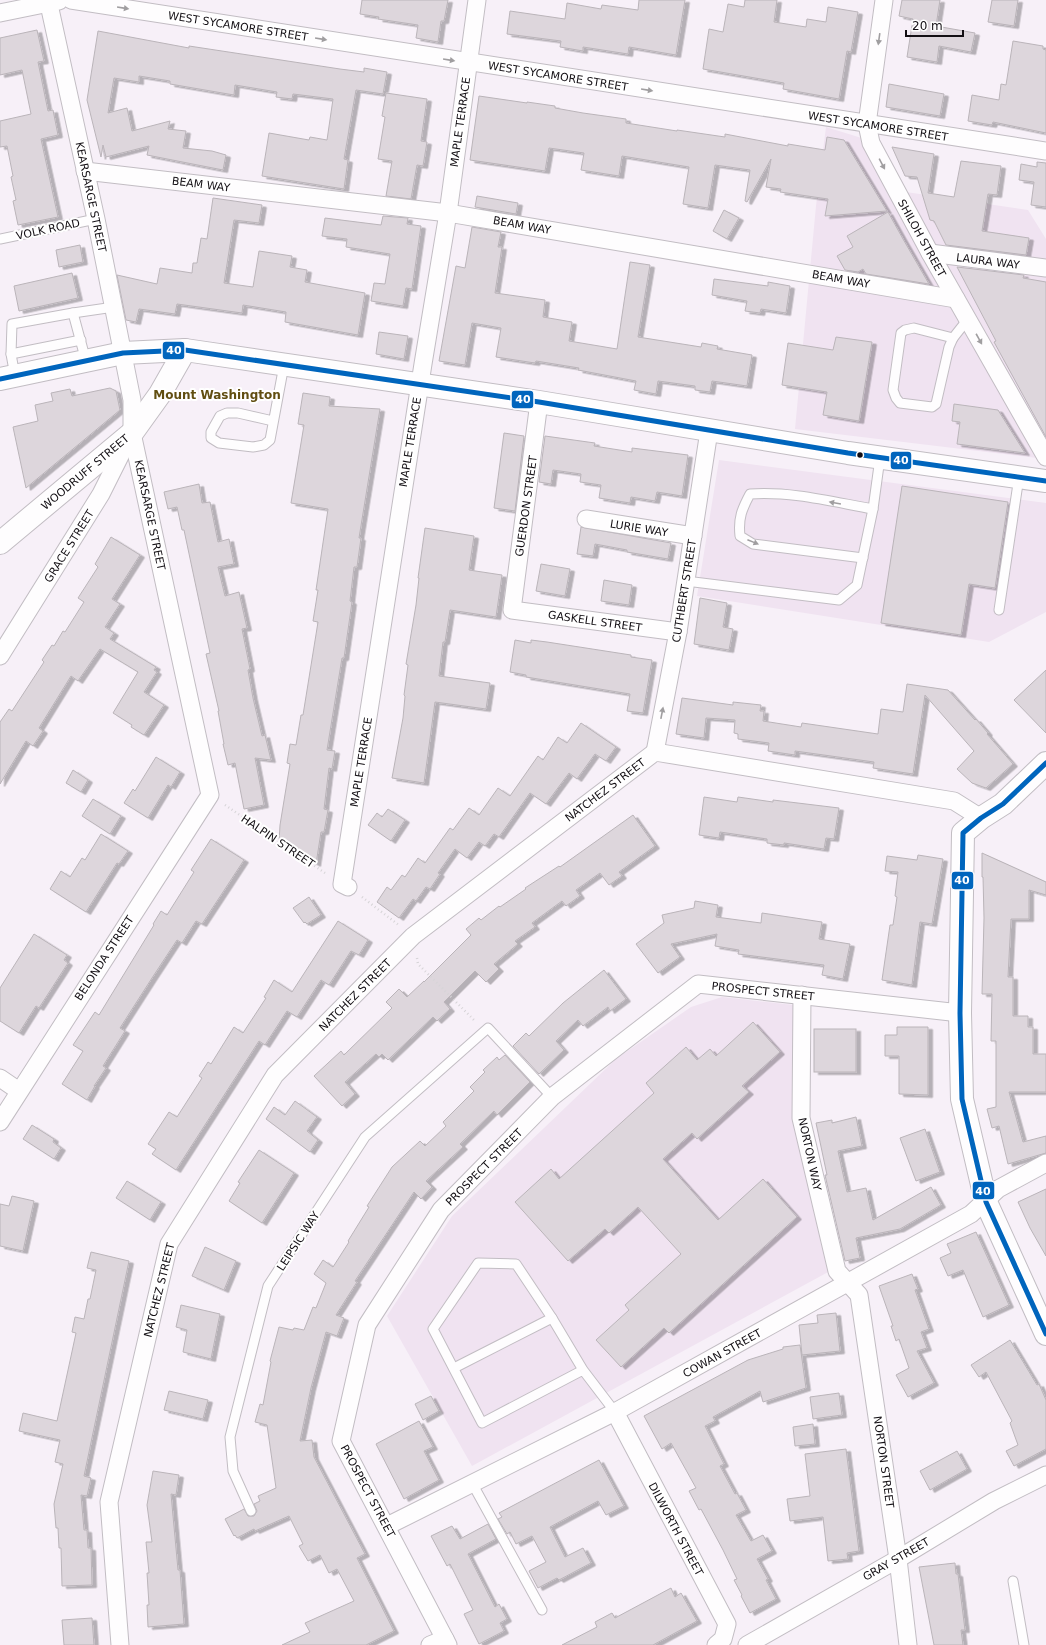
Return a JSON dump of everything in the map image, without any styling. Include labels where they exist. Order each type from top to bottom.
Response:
[{"type":"street","points":[[0,13],[48,2],[67,0]]},
{"type":"street","name":"WEST SYCAMORE STREET","points":[[71,0],[469,63],[1046,151]]},
{"type":"street","name":"MAPLE TERRACE","points":[[345,885],[420,384],[448,213],[477,0]]},
{"type":"street","name":"SHILOH STREET","points":[[884,0],[867,124],[871,143],[930,253],[1046,457]]},
{"type":"street","name":"KEARSARGE STREET","points":[[48,2],[96,219],[123,353],[132,400],[132,433],[210,795]]},
{"type":"street","name":"BEAM WAY","points":[[85,171],[448,213],[956,299]]},
{"type":"street","name":"LAURA WAY","points":[[930,253],[1046,268]]},
{"type":"street","points":[[7,378],[83,350],[123,353],[185,350],[539,402],[880,458],[1046,481]]},
{"type":"street","name":"WOODRUFF STREET","points":[[0,543],[132,433],[160,394],[185,350]]},
{"type":"street","name":"GUERDON STREET","points":[[512,610],[539,402]]},
{"type":"street","name":"CUTHBERT STREET","points":[[655,752],[678,632],[709,431]]},
{"type":"street","name":"GRACE STREET","points":[[0,656],[101,494],[132,433]]},
{"type":"street","name":"LURIE WAY","points":[[586,519],[693,536]]},
{"type":"street","name":"GASKELL STREET","points":[[512,610],[678,632]]},
{"type":"street","name":"NATCHEZ STREET","points":[[120,1645],[109,1502],[169,1244],[275,1075],[413,936],[655,752],[954,801],[981,818]]},
{"type":"street","points":[[1046,763],[1002,804],[981,818],[963,833],[960,1013],[962,1099],[986,1202],[1046,1334]]},
{"type":"street","name":"BELONDA STREET","points":[[0,1122],[210,795]]},
{"type":"street","name":"PROSPECT STREET","points":[[441,1643],[387,1526],[341,1441],[367,1325],[441,1210],[552,1097],[698,984],[960,1013]]},
{"type":"street","name":"NORTON WAY","points":[[802,995],[801,1118],[837,1271],[848,1283]]},
{"type":"street","points":[[0,1078],[19,1091]]},
{"type":"street","name":"COWAN STREET","points":[[387,1526],[615,1412],[971,1214],[986,1202],[998,1189],[1046,1163]]},
{"type":"street","name":"NORTON STREET","points":[[848,1283],[859,1294],[898,1559],[908,1645]]},
{"type":"street","name":"DILWORTH STREET","points":[[615,1412],[727,1624],[723,1639],[716,1645]]},
{"type":"street","name":"GRAY STREET","points":[[747,1645],[898,1559],[994,1501],[1046,1475]]},
{"type":"lane","name":"VOLK ROAD","points":[[0,239],[96,219]]},
{"type":"lane","points":[[7,378],[11,354],[12,324],[114,307]]},
{"type":"lane","points":[[11,354],[83,350],[73,313]]},
{"type":"lane","points":[[953,338],[914,328],[905,330],[901,333],[893,390],[900,403],[932,407],[936,404],[949,347],[953,338],[968,319]]},
{"type":"lane","points":[[273,421],[238,413],[227,413],[220,416],[211,432],[211,438],[219,444],[253,447],[264,444],[270,440],[284,365]]},
{"type":"lane","points":[[686,581],[839,600],[857,585],[873,509],[880,458]]},
{"type":"lane","points":[[999,610],[1019,477]]},
{"type":"lane","points":[[862,558],[753,544],[740,536],[739,523],[742,508],[750,494],[766,493],[801,497],[873,509]]},
{"type":"lane","points":[[488,1028],[552,1097]]},
{"type":"lane","name":"LEIPSIC WAY","points":[[251,1511],[233,1472],[230,1437],[268,1286],[365,1137],[488,1028]]},
{"type":"lane","points":[[583,1370],[482,1423],[433,1329],[478,1263],[516,1264],[552,1318],[583,1370],[615,1412]]},
{"type":"lane","points":[[454,1368],[552,1318]]},
{"type":"lane","points":[[472,1483],[542,1610]]},
{"type":"lane","points":[[1013,1581],[1024,1645]]},
{"type":"path","name":"HALPIN STREET","points":[[210,795],[345,885],[413,936]]},
{"type":"path","points":[[413,936],[418,964],[473,1020],[488,1028]]},
{"type":"shaded area","points":[[826,127],[881,144],[906,192],[1028,210],[1046,239],[1046,459],[795,429],[816,206]]},
{"type":"shaded area","points":[[719,460],[1046,503],[1046,612],[989,642],[697,596]]},
{"type":"shaded area","points":[[722,997],[794,1005],[792,1117],[830,1271],[472,1466],[387,1316],[452,1216],[616,1059],[691,1007]]},
{"type":"building","points":[[362,0],[448,0],[444,21],[441,21],[438,42],[416,38],[418,25],[378,19],[379,17],[360,14]]},
{"type":"building","points":[[639,0],[685,0],[676,55],[629,47],[628,54],[583,47],[583,51],[560,47],[561,41],[507,34],[510,11],[565,19],[567,3],[601,9],[602,5],[638,10]]},
{"type":"building","points":[[745,0],[777,0],[774,22],[806,27],[807,19],[826,22],[828,7],[858,12],[851,52],[847,51],[839,99],[783,89],[784,83],[703,69],[709,29],[723,32],[728,4],[744,7]]},
{"type":"building","points":[[902,0],[940,0],[936,26],[975,33],[971,52],[939,46],[937,62],[907,57],[913,19],[899,16]]},
{"type":"building","points":[[992,0],[1018,0],[1014,26],[988,22]]},
{"type":"building","points":[[37,30],[44,61],[38,62],[48,111],[53,110],[58,135],[41,139],[58,217],[18,225],[13,201],[16,200],[11,177],[13,176],[7,146],[0,147],[0,121],[31,114],[22,70],[0,75],[0,38]]},
{"type":"building","points":[[98,31],[189,48],[189,46],[364,72],[364,68],[387,72],[383,94],[356,90],[344,159],[348,160],[344,189],[262,176],[269,133],[309,140],[310,137],[327,140],[333,99],[293,94],[292,99],[276,97],[277,92],[235,85],[234,95],[170,84],[170,81],[139,76],[139,82],[114,78],[108,113],[127,108],[132,131],[170,121],[168,129],[186,131],[183,148],[212,151],[226,155],[223,170],[147,155],[149,146],[106,157],[103,145],[101,157],[87,100]]},
{"type":"building","points":[[1013,41],[1043,46],[1043,49],[1046,50],[1046,133],[993,122],[992,125],[968,121],[972,95],[999,100],[1001,84],[1006,85]]},
{"type":"building","points":[[889,84],[944,94],[940,116],[886,107]]},
{"type":"building","points":[[386,93],[427,99],[421,141],[427,142],[423,166],[417,165],[411,199],[386,196],[392,161],[378,159],[385,117],[382,116]]},
{"type":"building","points":[[479,96],[555,106],[555,108],[626,119],[626,123],[725,137],[725,134],[788,146],[788,144],[825,150],[827,137],[844,140],[887,211],[825,216],[828,199],[780,192],[781,189],[766,187],[771,159],[747,202],[745,201],[750,170],[715,165],[708,208],[683,204],[689,167],[622,156],[619,176],[581,170],[584,153],[549,148],[545,171],[470,160]]},
{"type":"building","points":[[892,147],[934,154],[928,193],[954,197],[961,161],[1001,166],[997,195],[988,194],[982,231],[1029,238],[1026,255],[946,245],[934,221],[930,220],[917,177],[905,176]]},
{"type":"building","points":[[1037,162],[1046,163],[1046,207],[1031,205],[1034,182],[1019,180],[1021,164],[1037,167]]},
{"type":"building","points":[[477,196],[518,203],[516,214],[475,207]]},
{"type":"building","points":[[213,198],[262,205],[259,223],[234,220],[224,283],[253,287],[259,251],[292,256],[290,267],[307,270],[305,282],[365,293],[358,335],[285,322],[286,312],[243,305],[242,313],[177,304],[175,314],[139,309],[136,322],[126,320],[117,275],[157,284],[160,268],[192,273],[193,263],[197,263],[201,238],[207,239]]},
{"type":"building","points":[[724,210],[739,218],[727,239],[713,231]]},
{"type":"building","points":[[888,212],[929,284],[866,274],[863,269],[858,272],[845,270],[837,256],[853,247],[847,236]]},
{"type":"building","points":[[383,216],[408,218],[407,224],[421,226],[412,289],[406,288],[403,306],[371,301],[374,283],[385,284],[390,254],[346,247],[347,239],[322,236],[325,218],[381,225]]},
{"type":"building","points":[[472,227],[501,232],[498,247],[502,247],[495,293],[545,300],[543,317],[572,322],[569,341],[617,349],[630,262],[650,265],[638,337],[701,347],[702,343],[718,346],[717,349],[752,355],[747,386],[712,381],[710,392],[695,390],[695,386],[658,381],[656,394],[634,390],[636,381],[578,370],[579,368],[536,361],[535,363],[496,357],[501,328],[472,323],[465,365],[439,361],[456,266],[465,268]]},
{"type":"building","points":[[80,245],[83,262],[59,267],[56,250]]},
{"type":"building","points":[[957,267],[1024,275],[1023,278],[1046,282],[1046,437],[994,342],[996,341]]},
{"type":"building","points":[[72,273],[78,298],[19,311],[14,286]]},
{"type":"building","points":[[714,279],[768,286],[768,282],[790,286],[786,313],[761,309],[760,313],[745,311],[747,301],[712,295]]},
{"type":"building","points":[[379,332],[408,336],[404,359],[376,354]]},
{"type":"building","points":[[836,337],[872,342],[859,421],[823,415],[827,392],[782,385],[788,343],[833,350]]},
{"type":"building","points":[[110,388],[116,391],[120,410],[26,488],[13,427],[38,421],[35,405],[53,401],[51,393],[70,389],[72,396]]},
{"type":"building","points":[[303,393],[330,397],[329,406],[380,409],[359,538],[361,538],[357,567],[354,567],[350,601],[352,602],[344,658],[342,658],[327,750],[335,751],[332,769],[329,768],[324,809],[328,810],[324,832],[321,832],[316,864],[279,842],[280,825],[290,764],[287,763],[290,744],[296,745],[301,715],[303,715],[318,622],[313,621],[328,509],[291,503],[304,425],[298,424]]},
{"type":"building","points":[[954,404],[998,410],[1025,453],[957,444],[960,422],[952,421]]},
{"type":"building","points":[[504,433],[524,436],[515,511],[494,508]]},
{"type":"building","points":[[545,436],[595,443],[594,446],[632,452],[632,448],[688,455],[682,496],[657,492],[655,501],[631,497],[630,503],[599,498],[601,485],[580,482],[581,474],[553,470],[551,484],[539,482]]},
{"type":"building","points":[[199,484],[202,503],[210,502],[218,542],[229,539],[234,564],[218,567],[225,596],[239,592],[247,628],[242,629],[250,669],[248,670],[253,698],[262,736],[265,735],[271,760],[255,758],[264,805],[244,809],[235,763],[228,765],[223,744],[219,711],[206,654],[210,653],[184,530],[182,530],[177,507],[168,509],[164,492]]},
{"type":"building","points":[[902,486],[1008,502],[995,588],[969,584],[961,635],[881,623]]},
{"type":"building","points":[[581,527],[671,543],[668,559],[627,552],[627,550],[595,544],[593,556],[577,554]]},
{"type":"building","points":[[425,528],[474,536],[469,570],[502,575],[496,617],[450,610],[445,642],[443,642],[439,676],[490,683],[486,709],[435,702],[424,783],[392,778],[403,718],[408,665],[406,664],[416,605]]},
{"type":"building","points":[[111,537],[140,555],[112,599],[120,604],[105,627],[114,633],[110,639],[156,667],[154,670],[157,672],[144,692],[164,705],[144,735],[131,727],[132,725],[113,713],[138,672],[100,649],[78,681],[71,676],[39,728],[43,731],[33,746],[26,741],[0,784],[0,722],[9,709],[12,711],[44,662],[42,660],[52,645],[54,646],[63,631],[65,632],[84,602],[78,598],[98,567],[95,564]]},
{"type":"building","points":[[541,564],[570,569],[565,596],[536,591]]},
{"type":"building","points":[[604,580],[632,585],[629,605],[601,601]]},
{"type":"building","points":[[700,598],[727,603],[723,627],[733,629],[729,650],[694,644]]},
{"type":"building","points":[[515,640],[531,643],[531,640],[547,642],[631,655],[631,657],[652,660],[643,713],[627,711],[630,694],[526,677],[526,675],[510,672]]},
{"type":"building","points":[[1046,670],[1046,733],[1014,700]]},
{"type":"building","points":[[907,684],[948,690],[975,720],[976,719],[1013,764],[986,788],[972,783],[957,769],[974,751],[925,695],[913,774],[873,768],[874,762],[795,751],[795,755],[768,751],[769,743],[738,739],[738,734],[734,733],[735,720],[706,718],[704,738],[676,734],[682,698],[733,705],[733,702],[761,705],[760,711],[764,711],[763,721],[801,727],[802,723],[878,734],[881,709],[903,712]]},
{"type":"building","points":[[581,723],[616,747],[606,761],[595,754],[577,779],[569,773],[546,804],[530,793],[499,837],[494,834],[485,846],[479,842],[467,858],[455,849],[438,873],[440,874],[430,889],[426,887],[416,901],[413,899],[399,918],[377,902],[387,887],[391,890],[402,875],[405,877],[418,858],[425,863],[450,828],[453,830],[469,808],[479,815],[498,788],[510,796],[538,756],[543,760],[558,737],[567,743]]},
{"type":"building","points":[[156,757],[180,772],[171,787],[168,785],[148,818],[124,803],[133,789],[135,791]]},
{"type":"building","points":[[73,770],[88,780],[81,792],[66,783]]},
{"type":"building","points":[[704,797],[737,802],[738,797],[839,808],[834,839],[826,838],[824,849],[784,843],[784,845],[767,843],[767,839],[720,832],[719,838],[699,835]]},
{"type":"building","points":[[93,799],[121,816],[110,834],[82,816]]},
{"type":"building","points":[[388,809],[405,820],[391,841],[368,825],[377,813],[382,817]]},
{"type":"building","points":[[633,815],[655,846],[619,872],[622,876],[609,885],[600,873],[576,890],[580,896],[566,906],[562,901],[532,923],[535,927],[515,941],[518,944],[494,964],[499,969],[486,982],[475,971],[444,1002],[450,1009],[437,1021],[433,1017],[388,1060],[382,1054],[379,1057],[376,1054],[345,1082],[355,1094],[342,1106],[314,1076],[341,1051],[344,1055],[392,1008],[386,1002],[399,989],[407,997],[424,982],[471,935],[466,929],[479,918],[481,920],[499,906],[500,907],[526,889],[525,888],[559,866],[560,867]]},
{"type":"building","points":[[101,834],[128,851],[119,864],[117,863],[86,912],[50,889],[61,871],[70,877],[82,858],[85,860]]},
{"type":"building","points":[[211,839],[244,860],[202,924],[196,921],[182,943],[177,940],[152,978],[120,1028],[125,1031],[103,1066],[106,1068],[87,1100],[62,1084],[83,1051],[73,1045],[95,1012],[99,1015],[161,911],[167,915],[194,872],[191,870]]},
{"type":"building","points":[[982,853],[1046,882],[1046,895],[1029,890],[1029,919],[1011,919],[1008,977],[1013,977],[1013,1016],[1028,1016],[1028,1027],[1033,1027],[1033,1054],[1046,1054],[1046,1092],[1009,1092],[1023,1142],[1046,1136],[1046,1153],[1008,1164],[999,1126],[992,1128],[987,1109],[996,1107],[996,1041],[991,1041],[992,994],[982,994],[984,918]]},
{"type":"building","points":[[918,855],[943,859],[932,924],[920,922],[912,985],[882,980],[890,925],[893,925],[897,897],[895,896],[898,872],[885,871],[887,856],[917,860]]},
{"type":"building","points":[[309,897],[321,915],[307,924],[305,922],[304,923],[293,908]]},
{"type":"building","points":[[695,901],[718,905],[716,917],[761,923],[762,913],[822,922],[819,939],[850,944],[843,979],[822,975],[824,965],[738,954],[739,950],[715,946],[717,934],[671,944],[680,957],[658,973],[636,944],[664,923],[662,915],[694,908]]},
{"type":"building","points":[[338,921],[368,940],[359,955],[351,951],[329,985],[321,980],[297,1017],[287,1011],[265,1045],[259,1041],[176,1170],[152,1154],[156,1149],[148,1144],[169,1112],[177,1117],[202,1078],[199,1076],[208,1062],[211,1064],[234,1027],[243,1033],[266,998],[264,997],[274,980],[292,992]]},
{"type":"building","points":[[34,934],[67,955],[64,960],[68,963],[39,1008],[36,1006],[19,1033],[0,1021],[0,988]]},
{"type":"building","points":[[604,970],[626,999],[610,1011],[608,1007],[583,1026],[578,1020],[556,1041],[564,1050],[539,1074],[513,1046],[526,1033],[529,1036],[563,1003]]},
{"type":"building","points":[[753,1022],[780,1052],[742,1086],[749,1092],[697,1139],[692,1133],[663,1159],[718,1220],[763,1179],[797,1217],[669,1333],[664,1328],[621,1367],[596,1340],[629,1310],[625,1305],[681,1254],[638,1207],[609,1233],[605,1229],[568,1261],[515,1202],[551,1169],[559,1179],[654,1093],[646,1083],[686,1047],[697,1060],[710,1049],[716,1056]]},
{"type":"building","points":[[897,1027],[928,1027],[928,1095],[899,1094],[899,1056],[885,1056],[885,1035],[897,1035]]},
{"type":"building","points":[[814,1029],[856,1029],[856,1072],[814,1072]]},
{"type":"building","points":[[505,1055],[530,1082],[497,1115],[494,1111],[460,1144],[463,1147],[426,1181],[432,1187],[421,1199],[414,1192],[355,1281],[357,1282],[336,1315],[344,1318],[337,1336],[326,1332],[311,1388],[300,1441],[312,1440],[314,1457],[365,1554],[357,1558],[394,1631],[366,1645],[282,1645],[310,1632],[305,1623],[354,1601],[337,1569],[329,1573],[320,1555],[308,1561],[299,1546],[303,1544],[289,1516],[255,1531],[254,1529],[237,1538],[235,1535],[234,1536],[225,1519],[244,1509],[248,1516],[254,1516],[257,1511],[254,1504],[260,1501],[258,1496],[276,1488],[267,1425],[255,1422],[260,1404],[263,1405],[270,1361],[279,1327],[293,1330],[294,1328],[304,1330],[313,1307],[316,1308],[326,1283],[314,1274],[323,1260],[333,1267],[369,1207],[367,1206],[392,1167],[420,1141],[425,1146],[446,1126],[443,1122],[474,1091],[470,1087],[485,1072],[483,1070],[497,1057],[499,1060]]},
{"type":"building","points":[[295,1101],[317,1117],[307,1131],[318,1140],[310,1152],[266,1119],[274,1107],[285,1115]]},
{"type":"building","points":[[856,1117],[862,1146],[838,1151],[847,1192],[866,1188],[873,1220],[931,1187],[941,1205],[900,1229],[856,1238],[860,1258],[845,1261],[825,1175],[827,1175],[816,1123],[832,1120],[832,1123]]},
{"type":"building","points":[[32,1125],[54,1139],[53,1142],[61,1148],[54,1159],[23,1139]]},
{"type":"building","points":[[925,1129],[940,1172],[916,1181],[900,1138]]},
{"type":"building","points":[[259,1150],[294,1173],[262,1223],[229,1201],[240,1183],[238,1182]]},
{"type":"building","points":[[127,1181],[161,1202],[150,1220],[116,1198]]},
{"type":"building","points":[[1046,1189],[1046,1256],[1030,1228],[1018,1202]]},
{"type":"building","points":[[12,1196],[34,1201],[23,1251],[0,1246],[0,1204],[9,1206]]},
{"type":"building","points":[[976,1232],[1009,1305],[983,1317],[963,1270],[948,1276],[940,1258],[951,1253],[947,1244]]},
{"type":"building","points":[[205,1247],[236,1261],[224,1290],[192,1276]]},
{"type":"building","points":[[91,1252],[129,1261],[84,1476],[91,1478],[87,1496],[81,1495],[84,1530],[87,1530],[88,1548],[91,1548],[92,1585],[62,1586],[61,1548],[59,1548],[58,1528],[56,1528],[54,1504],[63,1464],[55,1462],[60,1440],[19,1431],[23,1413],[57,1421],[76,1333],[72,1332],[75,1317],[84,1319],[96,1270],[87,1268]]},
{"type":"building","points":[[912,1274],[918,1289],[915,1290],[929,1329],[921,1332],[927,1348],[917,1351],[934,1383],[908,1397],[896,1375],[909,1368],[899,1339],[896,1341],[891,1326],[893,1326],[879,1286]]},
{"type":"building","points":[[181,1305],[220,1314],[211,1359],[183,1352],[187,1330],[176,1327]]},
{"type":"building","points":[[836,1313],[840,1351],[802,1355],[799,1325],[818,1323],[817,1315]]},
{"type":"building","points":[[1010,1340],[1037,1385],[1039,1384],[1046,1400],[1046,1449],[1014,1466],[1006,1451],[1018,1445],[1010,1423],[1012,1421],[986,1372],[979,1377],[971,1365]]},
{"type":"building","points":[[800,1345],[806,1388],[763,1402],[760,1391],[713,1417],[715,1421],[705,1426],[724,1464],[720,1466],[735,1494],[737,1493],[746,1510],[736,1515],[751,1541],[763,1535],[772,1551],[757,1559],[768,1579],[766,1580],[776,1599],[750,1613],[734,1580],[737,1579],[723,1550],[701,1509],[699,1510],[689,1491],[696,1488],[671,1443],[662,1449],[644,1416],[748,1360],[783,1349],[783,1347]]},
{"type":"building","points":[[169,1391],[208,1400],[203,1419],[164,1410]]},
{"type":"building","points":[[839,1393],[842,1415],[813,1419],[810,1397]]},
{"type":"building","points":[[431,1396],[439,1411],[423,1420],[415,1404]]},
{"type":"building","points":[[419,1421],[433,1447],[424,1451],[439,1480],[404,1499],[376,1444]]},
{"type":"building","points":[[813,1424],[815,1444],[795,1446],[793,1427]]},
{"type":"building","points":[[846,1449],[859,1551],[847,1553],[848,1559],[828,1561],[823,1517],[790,1521],[787,1499],[810,1496],[805,1454]]},
{"type":"building","points":[[957,1451],[967,1469],[930,1490],[920,1471]]},
{"type":"building","points":[[599,1460],[624,1506],[606,1515],[598,1501],[550,1527],[565,1557],[583,1548],[591,1563],[559,1580],[557,1578],[538,1588],[529,1571],[546,1562],[532,1536],[516,1544],[510,1532],[507,1534],[498,1519],[502,1517],[499,1513]]},
{"type":"building","points":[[153,1471],[179,1475],[176,1495],[171,1494],[178,1570],[180,1570],[184,1624],[148,1627],[147,1605],[149,1605],[147,1573],[149,1573],[146,1542],[152,1542],[147,1505]]},
{"type":"building","points":[[488,1524],[496,1539],[468,1554],[495,1607],[499,1604],[507,1619],[500,1623],[504,1631],[479,1644],[464,1614],[473,1610],[450,1564],[447,1566],[431,1536],[452,1526],[460,1539]]},
{"type":"building","points":[[955,1563],[956,1574],[958,1574],[965,1630],[961,1630],[963,1645],[934,1645],[919,1567]]},
{"type":"building","points":[[671,1588],[675,1597],[681,1593],[697,1621],[653,1645],[562,1645],[597,1627],[595,1622],[612,1613],[615,1618]]},
{"type":"building","points":[[92,1618],[94,1645],[64,1645],[62,1620]]},
{"type":"transit line","name":"40","points":[[0,379],[123,353],[185,350],[539,402],[848,453],[1046,481]]},
{"type":"transit line","name":"40","points":[[1046,763],[1003,804],[981,818],[963,833],[960,1013],[962,1099],[986,1202],[1046,1334]]},
{"type":"district","name":"Mount Washington","points":[[217,395]]}]
